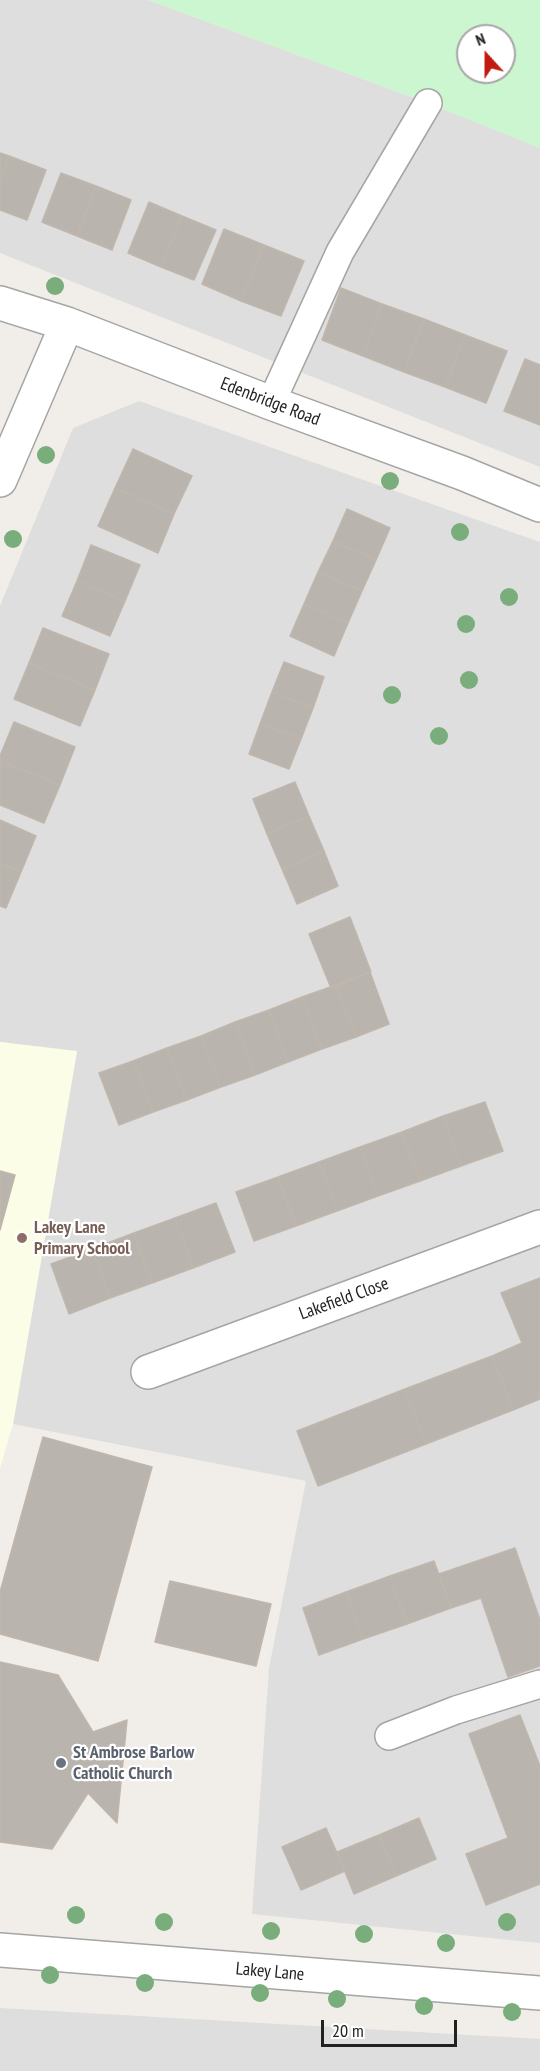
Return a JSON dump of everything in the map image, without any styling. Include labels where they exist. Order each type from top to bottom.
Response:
[{"type":"street","name":"Edenbridge Road","points":[[0,303],[67,324],[271,403],[462,473],[540,505]]},
{"type":"street","points":[[0,480],[67,324]]},
{"type":"street","name":"Lakefield Close","points":[[148,1372],[540,1227]]},
{"type":"street","name":"Lakey Lane","points":[[0,1950],[540,1993]]},
{"type":"lane","points":[[271,403],[340,252],[428,103]]},
{"type":"lane","points":[[389,1736],[456,1710],[540,1684]]},
{"type":"shaded area","points":[[0,0],[148,0],[428,103],[540,148],[540,467],[0,253]]},
{"type":"shaded area","points":[[139,401],[540,542],[540,1943],[252,1914],[269,1668],[306,1481],[13,1424],[77,1052],[0,1042],[0,606],[73,428]]},
{"type":"shaded area","name":"Lakey Lane Primary School","points":[[0,1042],[77,1051],[13,1424],[0,1468]]},
{"type":"shaded area","points":[[0,2008],[540,2039],[540,2071],[0,2071]]},
{"type":"green space","points":[[148,0],[540,0],[540,148],[428,103]]},
{"type":"building","points":[[0,153],[9,156],[0,182]]},
{"type":"building","points":[[9,156],[46,170],[27,220],[0,210],[0,182]]},
{"type":"building","points":[[61,173],[96,186],[77,236],[42,222]]},
{"type":"building","points":[[96,186],[131,200],[112,250],[77,236]]},
{"type":"building","points":[[149,202],[182,216],[161,267],[128,253]]},
{"type":"building","points":[[182,216],[216,230],[194,280],[161,267]]},
{"type":"building","points":[[224,229],[264,245],[241,301],[202,284]]},
{"type":"building","points":[[264,245],[304,261],[281,316],[241,301]]},
{"type":"building","points":[[341,288],[382,304],[363,356],[322,340]]},
{"type":"building","points":[[382,304],[424,319],[404,372],[363,356]]},
{"type":"building","points":[[424,319],[465,335],[445,387],[404,372]]},
{"type":"building","points":[[465,335],[507,351],[486,403],[445,387]]},
{"type":"building","points":[[525,359],[540,365],[540,425],[504,411]]},
{"type":"building","points":[[133,449],[192,476],[174,514],[115,488]]},
{"type":"building","points":[[115,488],[174,514],[158,553],[98,526]]},
{"type":"building","points":[[347,509],[390,528],[376,560],[333,541]]},
{"type":"building","points":[[333,541],[376,560],[362,591],[318,572]]},
{"type":"building","points":[[91,545],[140,565],[125,601],[77,581]]},
{"type":"building","points":[[318,572],[362,591],[348,623],[304,604]]},
{"type":"building","points":[[77,581],[125,601],[110,636],[62,616]]},
{"type":"building","points":[[304,604],[348,623],[334,656],[290,636]]},
{"type":"building","points":[[43,628],[109,654],[95,690],[29,663]]},
{"type":"building","points":[[284,662],[324,677],[313,708],[272,692]]},
{"type":"building","points":[[29,663],[95,690],[80,726],[14,699]]},
{"type":"building","points":[[272,692],[313,708],[301,739],[260,724]]},
{"type":"building","points":[[14,722],[75,747],[60,785],[0,761]]},
{"type":"building","points":[[260,724],[301,739],[289,769],[249,754]]},
{"type":"building","points":[[0,761],[60,785],[44,823],[0,805]]},
{"type":"building","points":[[295,782],[309,816],[267,834],[253,799]]},
{"type":"building","points":[[309,816],[324,851],[282,869],[267,834]]},
{"type":"building","points":[[0,820],[36,836],[21,872],[0,863]]},
{"type":"building","points":[[324,851],[338,886],[297,904],[282,869]]},
{"type":"building","points":[[0,863],[21,872],[6,908],[0,906]]},
{"type":"building","points":[[350,917],[371,972],[331,988],[309,934]]},
{"type":"building","points":[[370,972],[389,1024],[356,1037],[336,985]]},
{"type":"building","points":[[336,985],[356,1037],[322,1049],[302,997]]},
{"type":"building","points":[[302,997],[322,1049],[288,1062],[269,1010]]},
{"type":"building","points":[[269,1010],[288,1062],[255,1075],[235,1022]]},
{"type":"building","points":[[235,1022],[255,1075],[221,1087],[201,1036]]},
{"type":"building","points":[[201,1036],[221,1087],[187,1100],[167,1048]]},
{"type":"building","points":[[167,1048],[187,1100],[153,1112],[133,1061]]},
{"type":"building","points":[[133,1061],[153,1112],[119,1125],[99,1073]]},
{"type":"building","points":[[485,1102],[503,1151],[461,1166],[443,1116]]},
{"type":"building","points":[[443,1116],[461,1166],[420,1181],[402,1132]]},
{"type":"building","points":[[402,1132],[420,1181],[378,1196],[360,1147]]},
{"type":"building","points":[[360,1147],[378,1196],[337,1211],[319,1162]]},
{"type":"building","points":[[319,1162],[337,1211],[296,1226],[278,1177]]},
{"type":"building","points":[[0,1171],[15,1175],[0,1230]]},
{"type":"building","points":[[278,1177],[296,1226],[254,1241],[236,1192]]},
{"type":"building","points":[[216,1203],[235,1252],[193,1268],[175,1218]]},
{"type":"building","points":[[175,1218],[193,1268],[152,1283],[134,1233]]},
{"type":"building","points":[[134,1233],[152,1283],[110,1298],[92,1249]]},
{"type":"building","points":[[92,1249],[110,1298],[69,1314],[51,1264]]},
{"type":"building","points":[[540,1278],[540,1399],[513,1410],[492,1356],[522,1343],[501,1293]]},
{"type":"building","points":[[492,1356],[513,1410],[426,1444],[405,1389]]},
{"type":"building","points":[[405,1389],[426,1444],[318,1486],[297,1431]]},
{"type":"building","points":[[43,1437],[152,1467],[98,1661],[0,1634],[0,1592]]},
{"type":"building","points":[[515,1548],[540,1620],[540,1666],[508,1677],[481,1598],[451,1608],[439,1574]]},
{"type":"building","points":[[434,1561],[451,1608],[407,1624],[390,1576]]},
{"type":"building","points":[[390,1576],[407,1624],[363,1639],[346,1592]]},
{"type":"building","points":[[170,1581],[271,1604],[256,1666],[155,1642]]},
{"type":"building","points":[[346,1592],[363,1639],[319,1655],[303,1608]]},
{"type":"building","name":"St Ambrose Barlow Catholic Church","points":[[0,1662],[58,1675],[93,1732],[127,1720],[117,1823],[88,1793],[52,1849],[0,1842]]},
{"type":"building","points":[[520,1715],[540,1766],[540,1884],[486,1905],[466,1854],[508,1838],[469,1734]]},
{"type":"building","points":[[419,1818],[436,1859],[396,1876],[379,1835]]},
{"type":"building","points":[[326,1828],[345,1871],[301,1890],[282,1847]]},
{"type":"building","points":[[379,1835],[396,1876],[354,1894],[337,1852]]},
{"type":"place","name":"Lakey Lane Primary School","points":[[22,1238]]},
{"type":"place","name":"St Ambrose Barlow Catholic Church","points":[[61,1763]]}]
